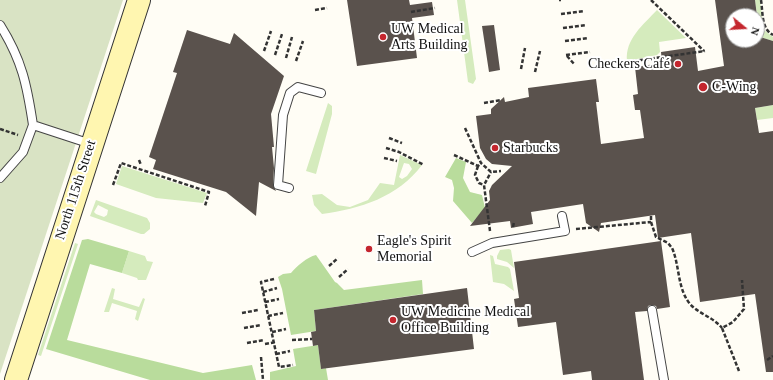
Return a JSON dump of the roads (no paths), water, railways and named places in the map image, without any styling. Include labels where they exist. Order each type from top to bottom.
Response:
[{"type":"street","name":"North 115th Street","points":[[16,380],[91,144],[139,0]]},
{"type":"lane","points":[[0,25],[14,47],[22,68],[33,125],[30,139],[23,152],[0,178]]},
{"type":"lane","points":[[289,188],[278,185],[283,115],[290,93],[298,86],[321,93]]},
{"type":"lane","points":[[33,125],[91,144]]},
{"type":"lane","points":[[472,252],[492,243],[565,230],[562,216]]},
{"type":"lane","points":[[652,310],[664,380]]},
{"type":"place","name":"UW Medical Arts Building","points":[[383,37]]},
{"type":"place","name":"Checkers Café","points":[[678,64]]},
{"type":"place","name":"C-Wing","points":[[703,87]]},
{"type":"place","name":"Starbucks","points":[[495,148]]},
{"type":"place","name":"Eagle's Spirit Memorial","points":[[369,249]]},
{"type":"place","name":"UW Medicine Medical Office Building","points":[[393,320]]}]
